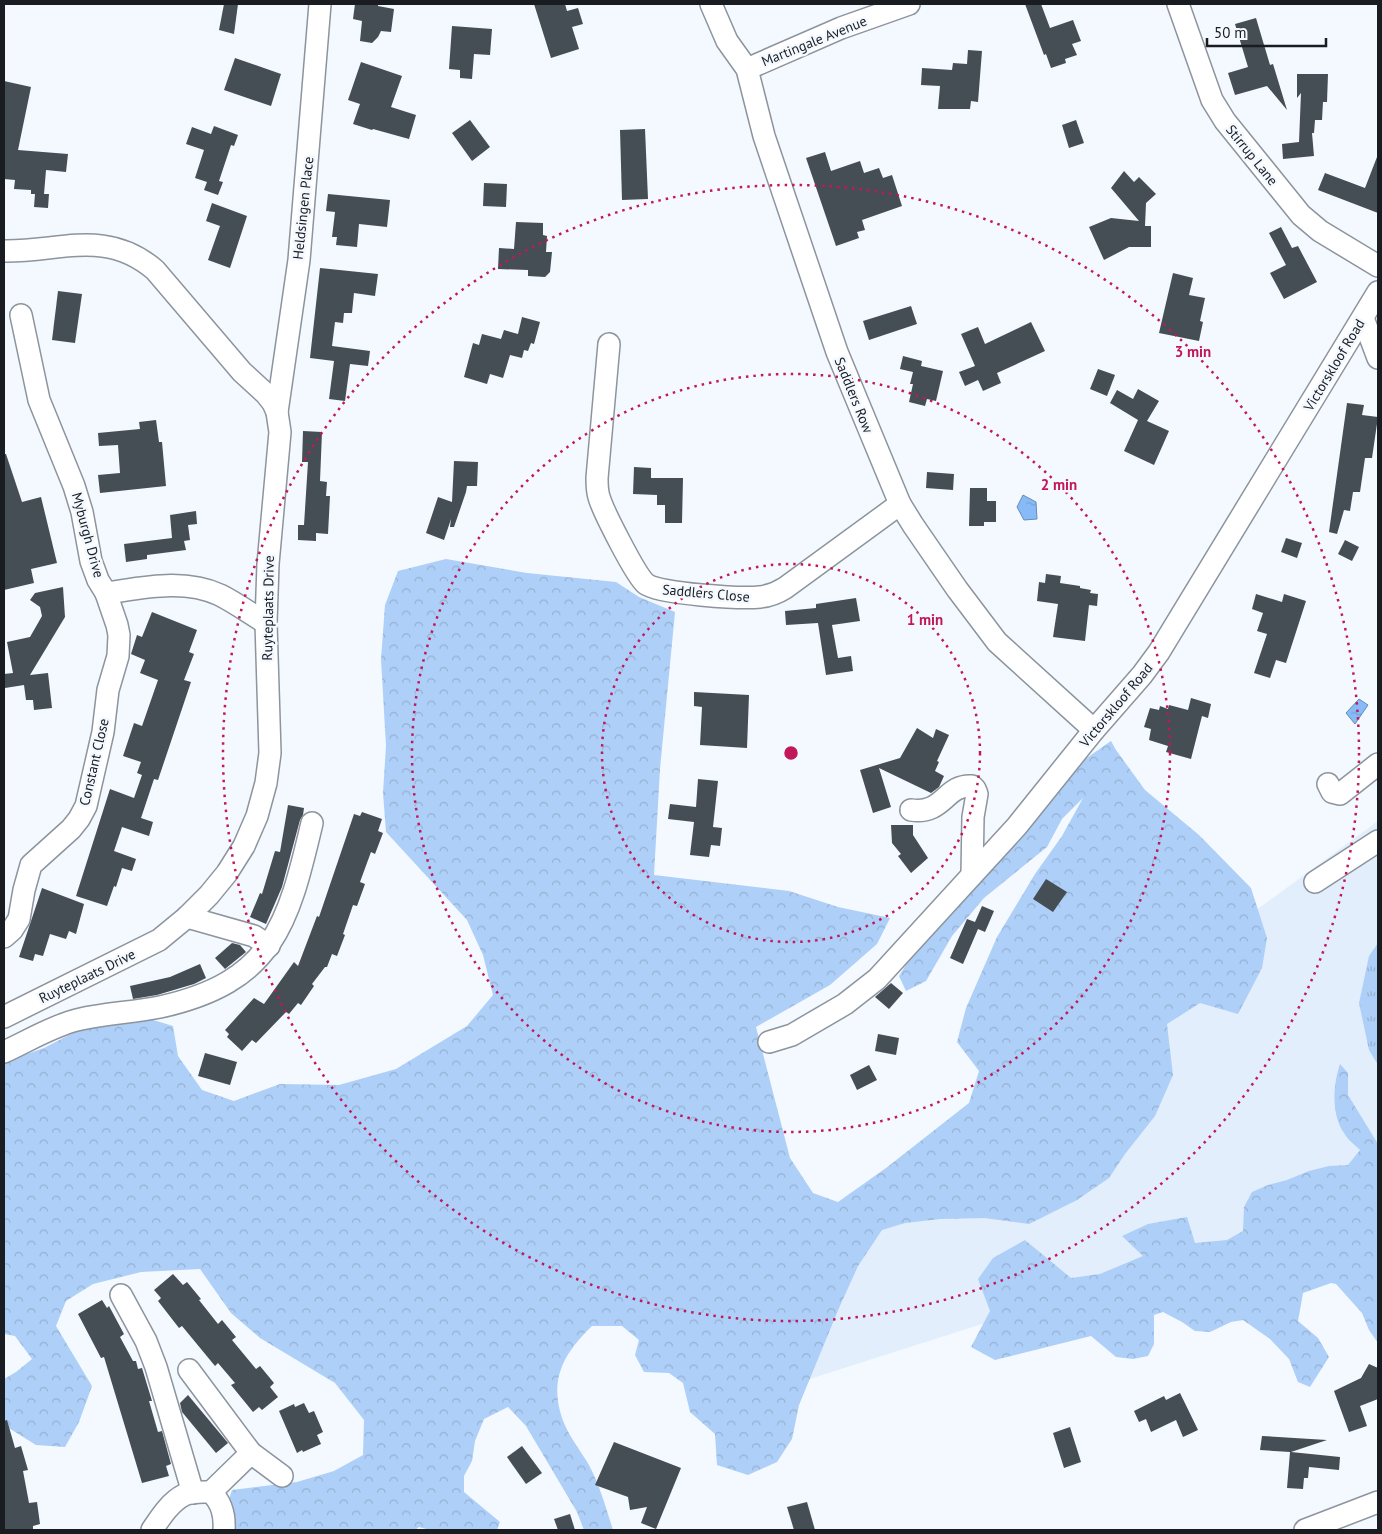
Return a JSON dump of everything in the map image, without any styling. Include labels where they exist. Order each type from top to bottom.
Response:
[{"type":"street","name":"Heldsingen Place","points":[[277,412],[305,199],[320,4]]},
{"type":"street","name":"Saddlers Row","points":[[711,4],[727,41],[747,69],[764,136],[837,352],[900,504],[956,590],[997,642],[1094,730]]},
{"type":"street","name":"Martingale Avenue","points":[[747,69],[841,28],[909,4]]},
{"type":"street","name":"Stirrup Lane","points":[[1178,4],[1210,95],[1225,121],[1301,216],[1378,266]]},
{"type":"street","name":"Ruyteplaats Drive","points":[[4,251],[89,244],[120,249],[137,257],[155,270],[242,372],[266,394],[280,420],[280,441],[268,564],[266,623],[270,742],[266,783],[257,816],[244,846],[227,872],[187,917],[159,940],[4,1017]]},
{"type":"street","name":"Victorskloof Road","points":[[769,1042],[792,1035],[845,1004],[869,985],[1017,826],[1137,680],[1159,652],[1378,292]]},
{"type":"street","name":"Myburgh Drive","points":[[21,315],[39,400],[74,486],[82,512],[92,561],[98,580],[106,593],[168,586],[202,589],[220,595],[266,623]]},
{"type":"street","points":[[1363,318],[1378,358]]},
{"type":"street","name":"Saddlers Close","points":[[609,344],[597,478],[598,496],[640,578],[651,587],[680,593],[749,598],[771,595],[785,588],[900,504]]},
{"type":"street","name":"Constant Close","points":[[4,937],[12,930],[19,918],[24,890],[32,865],[71,829],[86,806],[103,732],[108,690],[118,656],[117,625],[106,593]]},
{"type":"street","points":[[1328,784],[1332,792],[1340,794],[1378,764]]},
{"type":"street","points":[[911,810],[922,811],[934,807],[953,791],[965,786],[972,786],[976,789],[977,794],[973,817],[972,875]]},
{"type":"street","points":[[4,1052],[72,1022],[158,1007],[205,994],[233,979],[248,968],[278,932],[295,887],[312,823]]},
{"type":"street","points":[[1314,882],[1378,841]]},
{"type":"street","points":[[187,917],[254,936],[268,946]]},
{"type":"street","points":[[120,1295],[146,1341],[202,1492],[216,1498],[223,1510],[224,1530]]},
{"type":"street","points":[[189,1370],[251,1453],[282,1476]]},
{"type":"street","points":[[152,1530],[166,1510],[183,1496],[202,1492],[251,1453]]},
{"type":"street","points":[[1305,1530],[1378,1502]]},
{"type":"shaded area","points":[[1378,821],[1378,1198],[753,1397],[852,1206]]},
{"type":"green space","points":[[446,559],[527,573],[616,582],[639,597],[675,612],[660,769],[654,875],[789,891],[838,907],[890,918],[877,944],[830,985],[756,1027],[790,1158],[813,1193],[838,1202],[886,1168],[969,1103],[979,1071],[957,1042],[966,1008],[997,937],[1035,874],[1062,836],[1083,798],[1062,819],[1047,847],[984,898],[952,936],[926,981],[906,991],[899,976],[930,927],[1081,762],[1111,741],[1145,790],[1199,835],[1251,888],[1267,938],[1262,968],[1238,1014],[1200,1003],[1167,1024],[1173,1075],[1155,1116],[1109,1178],[1077,1200],[1029,1224],[984,1218],[940,1219],[905,1223],[882,1230],[858,1266],[799,1405],[792,1439],[777,1462],[748,1475],[717,1465],[715,1434],[690,1412],[683,1383],[669,1373],[644,1372],[635,1355],[639,1340],[622,1326],[592,1326],[574,1346],[562,1368],[558,1379],[558,1404],[567,1430],[589,1465],[603,1497],[613,1530],[584,1530],[577,1512],[526,1426],[508,1407],[484,1419],[475,1441],[472,1461],[464,1476],[464,1492],[500,1522],[497,1530],[430,1530],[419,1527],[415,1530],[228,1530],[225,1511],[232,1490],[297,1482],[334,1471],[363,1455],[364,1420],[335,1383],[260,1338],[231,1313],[200,1269],[141,1272],[93,1284],[66,1301],[56,1326],[92,1386],[79,1422],[65,1447],[36,1445],[4,1425],[4,1379],[32,1359],[15,1336],[4,1334],[4,1062],[44,1048],[94,1022],[150,1019],[173,1026],[178,1056],[202,1090],[234,1101],[280,1084],[339,1085],[396,1069],[467,1026],[493,995],[483,955],[467,920],[386,832],[383,793],[386,746],[381,659],[385,605],[398,571]]},
{"type":"green space","points":[[1378,943],[1378,1065],[1369,1050],[1359,1003],[1369,956]]},
{"type":"green space","points":[[1340,1064],[1348,1073],[1348,1095],[1378,1144],[1378,1343],[1369,1330],[1362,1313],[1336,1284],[1331,1283],[1303,1293],[1298,1321],[1318,1338],[1329,1357],[1310,1387],[1298,1382],[1289,1359],[1270,1339],[1243,1320],[1231,1322],[1210,1332],[1195,1331],[1163,1312],[1154,1315],[1154,1344],[1148,1356],[1133,1359],[1116,1357],[1091,1336],[995,1360],[971,1347],[990,1311],[978,1279],[993,1258],[1025,1240],[1071,1278],[1100,1274],[1143,1256],[1122,1236],[1148,1224],[1187,1217],[1195,1243],[1227,1240],[1243,1231],[1244,1207],[1252,1192],[1309,1171],[1329,1166],[1348,1165],[1360,1150],[1346,1136],[1337,1117],[1334,1099]]},
{"type":"water","points":[[1023,495],[1036,502],[1037,519],[1024,520],[1017,507]]},
{"type":"water","points":[[1359,699],[1368,705],[1355,724],[1346,713]]},
{"type":"building","points":[[224,4],[238,4],[234,34],[219,30]]},
{"type":"building","points":[[355,4],[378,4],[378,6],[394,9],[391,32],[381,31],[372,43],[360,41],[362,21],[353,19]]},
{"type":"building","points":[[534,4],[565,4],[567,11],[578,8],[583,24],[572,27],[579,49],[551,58]]},
{"type":"building","points":[[1025,4],[1041,4],[1050,28],[1073,20],[1081,41],[1072,44],[1077,55],[1065,59],[1066,63],[1051,68],[1046,54],[1044,55]]},
{"type":"building","points":[[1256,18],[1270,65],[1273,64],[1287,110],[1267,86],[1235,95],[1228,73],[1248,67],[1235,24]]},
{"type":"building","points":[[452,26],[492,29],[490,55],[474,54],[472,79],[460,78],[460,70],[449,69]]},
{"type":"building","points":[[968,50],[982,51],[978,102],[971,101],[970,109],[938,109],[940,86],[921,85],[922,68],[952,70],[953,63],[967,64]]},
{"type":"building","points":[[235,58],[281,74],[271,106],[224,90]]},
{"type":"building","points":[[361,62],[402,76],[391,107],[416,115],[409,139],[353,124],[360,104],[348,100]]},
{"type":"building","points":[[1297,74],[1328,74],[1327,102],[1323,102],[1322,120],[1315,120],[1314,133],[1312,133],[1314,156],[1283,159],[1282,144],[1299,142],[1301,93],[1297,98]]},
{"type":"building","points":[[4,81],[31,87],[18,150],[68,154],[66,172],[46,170],[44,194],[49,194],[48,208],[34,207],[35,194],[31,194],[31,190],[14,189],[15,180],[4,179]]},
{"type":"building","points":[[470,120],[490,147],[472,161],[452,133]]},
{"type":"building","points":[[1076,120],[1084,143],[1069,148],[1062,125]]},
{"type":"building","points":[[214,126],[238,135],[234,146],[231,145],[219,181],[223,182],[218,195],[204,190],[207,182],[195,178],[204,150],[186,144],[192,127],[211,134]]},
{"type":"building","points":[[645,129],[648,199],[622,200],[620,130]]},
{"type":"building","points":[[825,152],[831,171],[860,161],[864,173],[879,168],[883,178],[892,175],[902,206],[862,220],[865,230],[857,232],[859,238],[836,246],[806,158]]},
{"type":"building","points":[[1377,157],[1378,213],[1318,190],[1325,173],[1365,188]]},
{"type":"building","points":[[1124,171],[1134,182],[1139,177],[1156,194],[1146,203],[1145,226],[1151,226],[1151,247],[1129,247],[1104,260],[1089,227],[1111,218],[1139,221],[1111,188]]},
{"type":"building","points":[[484,183],[507,184],[506,207],[483,206]]},
{"type":"building","points":[[328,194],[390,200],[387,227],[359,224],[357,247],[336,245],[337,237],[332,237],[335,212],[326,211]]},
{"type":"building","points":[[212,203],[247,216],[230,268],[208,260],[220,226],[206,221]]},
{"type":"building","points":[[516,222],[543,223],[543,235],[547,236],[546,252],[552,252],[550,272],[545,277],[528,276],[528,270],[498,269],[499,248],[514,249]]},
{"type":"building","points":[[1281,227],[1292,248],[1298,246],[1317,282],[1284,299],[1270,273],[1286,265],[1269,233]]},
{"type":"building","points":[[320,268],[378,274],[375,296],[354,293],[352,313],[344,313],[343,323],[335,322],[332,346],[370,351],[368,366],[350,364],[345,401],[329,399],[334,361],[310,358]]},
{"type":"building","points":[[1173,273],[1193,278],[1189,295],[1205,298],[1200,321],[1203,322],[1199,341],[1159,333]]},
{"type":"building","points":[[58,291],[82,294],[75,343],[52,340]]},
{"type":"building","points":[[911,306],[917,324],[869,340],[863,321]]},
{"type":"building","points":[[522,317],[540,322],[534,344],[531,343],[528,351],[524,350],[522,358],[510,355],[503,378],[490,374],[487,384],[464,377],[473,343],[479,345],[482,334],[501,339],[504,330],[518,334]]},
{"type":"building","points":[[1031,322],[1045,351],[997,373],[1001,383],[983,391],[978,380],[965,386],[959,372],[975,366],[961,334],[978,327],[985,344]]},
{"type":"building","points":[[903,356],[922,361],[921,366],[943,371],[936,401],[927,399],[925,406],[909,402],[913,384],[910,384],[913,372],[900,369]]},
{"type":"building","points":[[1098,369],[1115,375],[1107,396],[1090,389]]},
{"type":"building","points":[[1138,389],[1159,401],[1147,421],[1169,431],[1154,465],[1124,451],[1138,420],[1110,403],[1117,390],[1133,399]]},
{"type":"building","points":[[1347,403],[1364,405],[1362,415],[1378,417],[1372,458],[1365,458],[1360,492],[1353,492],[1350,511],[1344,510],[1337,534],[1329,532]]},
{"type":"building","points":[[156,420],[159,442],[162,442],[166,486],[100,493],[98,475],[120,473],[118,445],[99,446],[98,433],[140,429],[139,422]]},
{"type":"building","points":[[303,431],[322,432],[320,481],[327,482],[326,496],[330,496],[328,534],[316,533],[316,541],[298,540],[298,525],[304,525],[308,462],[302,462]]},
{"type":"building","points":[[4,454],[6,454],[22,502],[41,497],[57,563],[31,569],[34,583],[4,590]]},
{"type":"building","points":[[454,461],[478,462],[477,486],[467,486],[454,527],[450,527],[451,519],[444,540],[426,533],[438,497],[452,502]]},
{"type":"building","points":[[634,467],[651,468],[651,478],[683,478],[682,523],[665,523],[665,505],[657,505],[657,495],[633,494]]},
{"type":"building","points":[[927,472],[954,474],[953,490],[926,488]]},
{"type":"building","points":[[970,488],[987,488],[987,501],[996,501],[996,522],[984,522],[984,526],[969,526]]},
{"type":"building","points":[[196,511],[197,524],[188,525],[190,540],[184,541],[186,550],[147,555],[147,559],[126,562],[124,544],[172,538],[170,515]]},
{"type":"building","points":[[1286,538],[1302,543],[1297,558],[1281,552]]},
{"type":"building","points":[[1345,540],[1359,547],[1352,561],[1338,554]]},
{"type":"building","points":[[1046,574],[1061,576],[1060,583],[1080,586],[1080,588],[1091,590],[1090,593],[1098,594],[1097,606],[1089,605],[1085,641],[1053,637],[1058,604],[1037,601],[1039,582],[1045,583]]},
{"type":"building","points":[[63,587],[65,617],[30,675],[48,673],[52,708],[34,710],[33,700],[26,700],[24,685],[5,688],[4,674],[13,673],[7,642],[30,637],[42,616],[40,607],[30,600],[35,593]]},
{"type":"building","points":[[1256,594],[1282,602],[1284,594],[1306,601],[1286,663],[1276,660],[1270,678],[1254,673],[1267,634],[1257,631],[1263,613],[1252,609]]},
{"type":"building","points":[[856,598],[860,621],[832,625],[838,658],[851,656],[853,671],[826,675],[818,623],[786,625],[785,611],[816,608],[816,604]]},
{"type":"building","points":[[152,612],[197,630],[189,652],[194,654],[184,680],[191,682],[158,780],[154,779],[141,818],[153,822],[149,836],[122,827],[114,851],[136,859],[132,871],[122,868],[107,906],[76,896],[110,789],[134,798],[142,775],[137,773],[141,762],[123,756],[134,723],[142,726],[158,680],[140,673],[145,660],[131,654],[137,635],[142,637]]},
{"type":"building","points":[[694,692],[749,695],[747,748],[700,745],[702,707],[694,706]]},
{"type":"building","points":[[1191,698],[1211,704],[1208,718],[1202,716],[1191,759],[1166,752],[1168,746],[1149,740],[1151,729],[1144,727],[1150,708],[1159,710],[1160,706],[1168,709],[1169,705],[1188,710]]},
{"type":"building","points":[[917,728],[933,738],[936,729],[949,735],[937,761],[939,762],[935,771],[944,776],[939,787],[931,793],[879,768],[891,807],[873,813],[860,770],[900,758]]},
{"type":"building","points":[[698,779],[718,781],[713,827],[722,828],[720,846],[711,845],[709,857],[690,855],[694,822],[668,819],[670,804],[696,807]]},
{"type":"building","points":[[288,805],[304,808],[303,815],[282,887],[266,924],[250,917],[260,893],[262,894],[275,851],[280,852]]},
{"type":"building","points":[[362,812],[382,819],[378,831],[383,833],[375,854],[371,852],[360,882],[365,884],[357,906],[353,905],[337,956],[332,954],[327,967],[312,984],[314,986],[301,1005],[298,1003],[289,1014],[286,1012],[256,1043],[252,1040],[242,1051],[227,1037],[229,1034],[225,1030],[254,998],[264,1004],[294,962],[298,966],[317,916],[319,917],[354,814],[360,816]]},
{"type":"building","points":[[891,825],[913,825],[913,835],[928,858],[911,873],[898,856],[901,854],[892,843]]},
{"type":"building","points":[[1046,879],[1067,892],[1053,912],[1033,899]]},
{"type":"building","points":[[42,888],[84,904],[76,934],[69,931],[66,939],[50,934],[43,956],[35,954],[33,961],[19,957]]},
{"type":"building","points":[[982,906],[994,911],[985,932],[978,929],[963,964],[950,958],[967,919],[975,922]]},
{"type":"building","points":[[232,943],[240,945],[246,952],[225,969],[215,958]]},
{"type":"building","points":[[200,964],[206,978],[194,984],[157,995],[133,999],[130,986],[170,977]]},
{"type":"building","points":[[891,983],[903,993],[889,1009],[875,997]]},
{"type":"building","points":[[878,1034],[899,1038],[896,1055],[875,1051]]},
{"type":"building","points":[[205,1053],[237,1062],[230,1085],[198,1076]]},
{"type":"building","points":[[869,1065],[877,1080],[857,1090],[850,1075]]},
{"type":"building","points":[[173,1274],[183,1285],[187,1282],[218,1324],[222,1320],[236,1337],[232,1340],[256,1369],[260,1366],[274,1383],[270,1387],[278,1397],[262,1410],[259,1407],[253,1412],[231,1385],[235,1383],[218,1363],[215,1366],[182,1326],[179,1328],[158,1301],[161,1298],[154,1290]]},
{"type":"building","points":[[102,1300],[107,1308],[109,1306],[124,1334],[120,1337],[133,1361],[136,1361],[138,1369],[142,1368],[152,1401],[149,1401],[158,1432],[162,1431],[171,1464],[166,1466],[169,1476],[142,1483],[104,1357],[101,1358],[78,1314]]},
{"type":"building","points":[[1369,1364],[1378,1368],[1378,1399],[1360,1406],[1367,1426],[1349,1432],[1334,1391],[1361,1378]]},
{"type":"building","points":[[1180,1393],[1198,1430],[1183,1437],[1176,1420],[1151,1432],[1146,1419],[1139,1422],[1134,1411],[1164,1396],[1166,1400]]},
{"type":"building","points":[[188,1395],[228,1443],[216,1453],[182,1412],[180,1403]]},
{"type":"building","points":[[304,1403],[309,1413],[314,1411],[323,1432],[317,1435],[321,1444],[297,1453],[279,1411],[294,1404],[295,1407]]},
{"type":"building","points":[[7,1420],[15,1448],[21,1446],[28,1470],[23,1471],[29,1503],[37,1502],[40,1524],[33,1526],[33,1530],[5,1530],[4,1421]]},
{"type":"building","points":[[1070,1427],[1081,1462],[1064,1468],[1053,1433]]},
{"type":"building","points":[[1262,1436],[1327,1440],[1291,1452],[1340,1457],[1339,1470],[1309,1467],[1308,1478],[1304,1478],[1303,1489],[1287,1488],[1290,1452],[1260,1450]]},
{"type":"building","points":[[614,1442],[681,1468],[656,1529],[641,1523],[647,1507],[630,1510],[628,1497],[595,1485]]},
{"type":"building","points":[[522,1446],[542,1473],[526,1484],[507,1457]]},
{"type":"building","points":[[807,1502],[815,1530],[794,1530],[787,1507]]},
{"type":"building","points":[[570,1514],[575,1530],[558,1530],[554,1519]]}]
